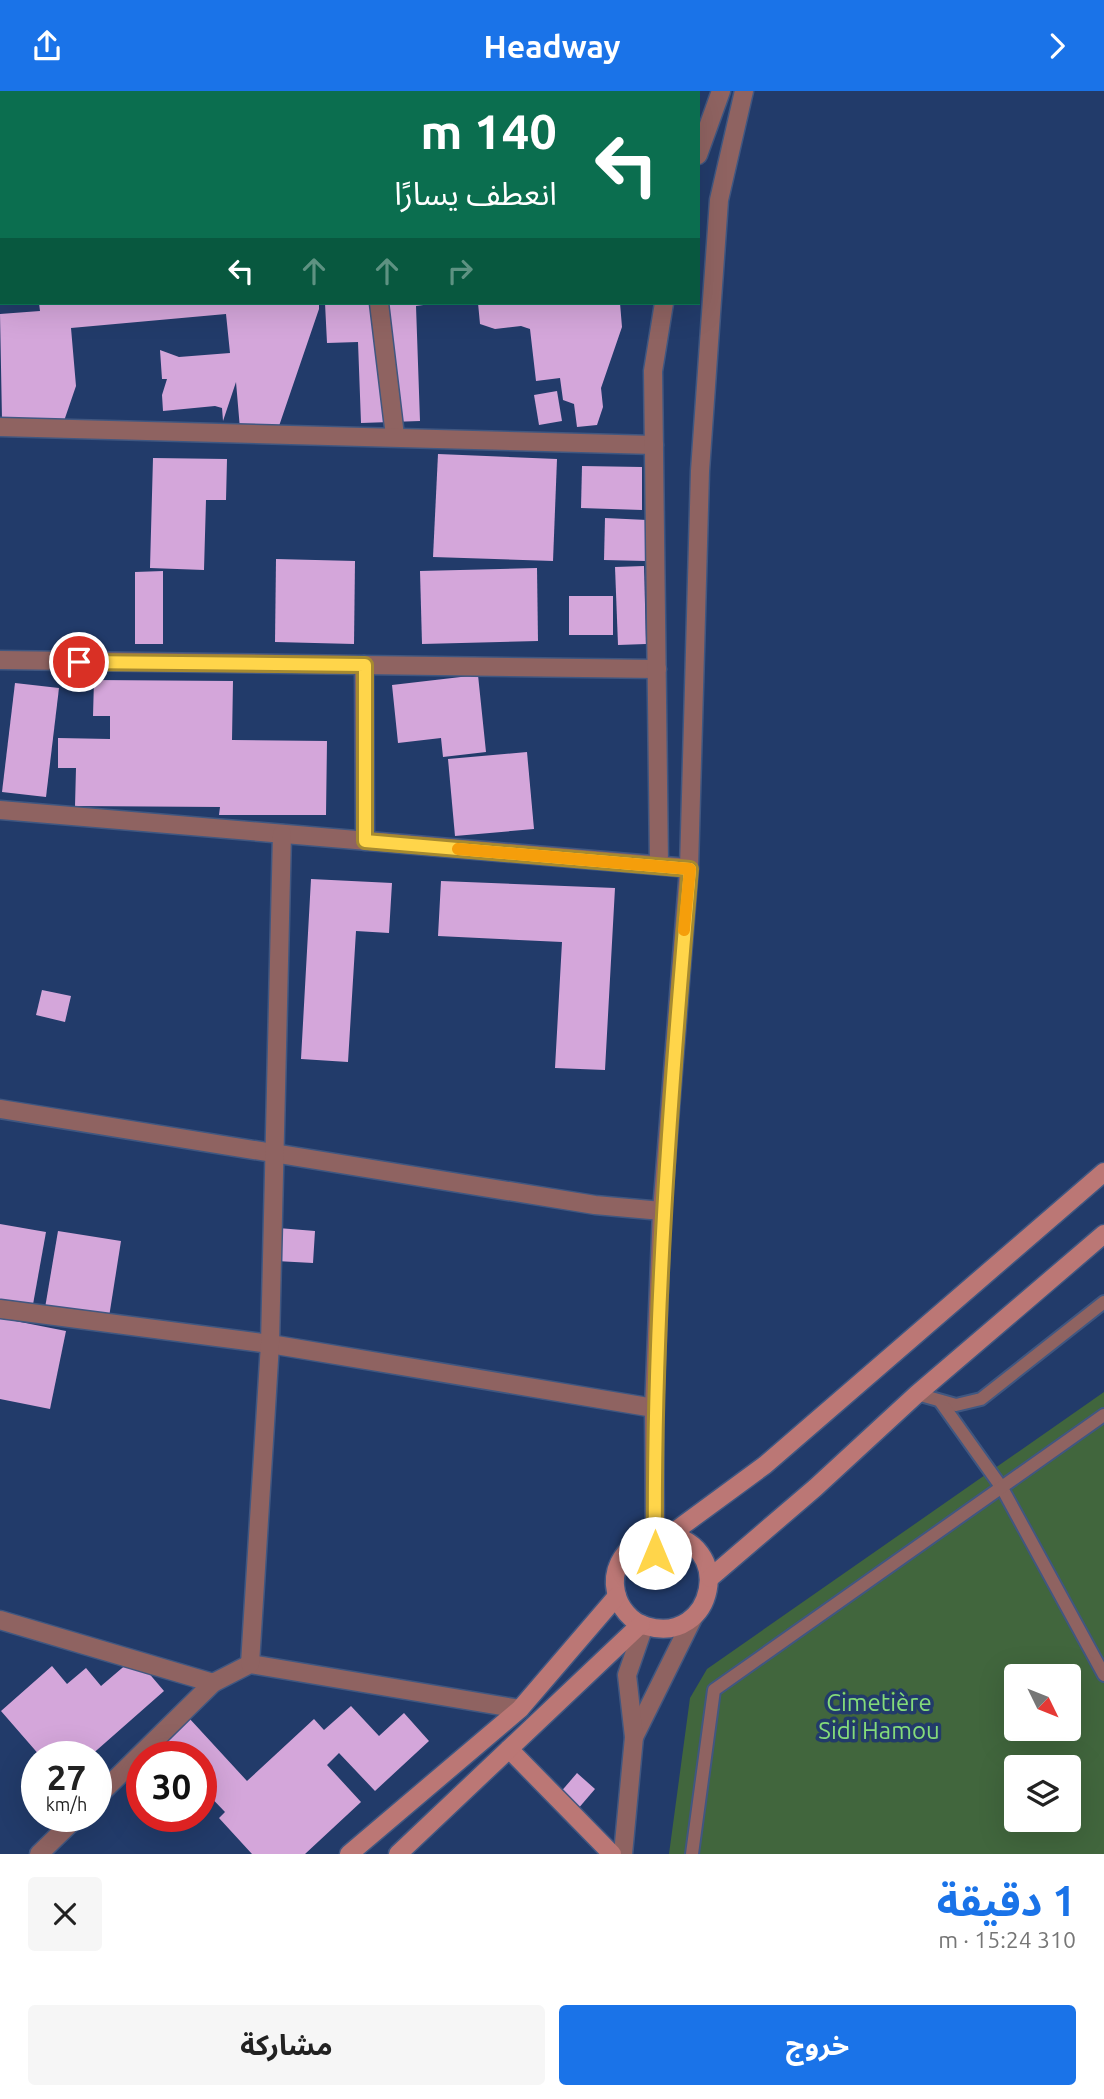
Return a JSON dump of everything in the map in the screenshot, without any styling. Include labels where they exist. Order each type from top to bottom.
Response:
[{"type":"street","points":[[700,149],[721,91]]},
{"type":"street","points":[[655,1553],[654,1408],[662,1211],[690,869],[700,471],[719,200],[744,91]]},
{"type":"street","points":[[379,305],[394,436]]},
{"type":"street","points":[[659,865],[653,370],[664,305]]},
{"type":"street","points":[[0,427],[654,445]]},
{"type":"street","points":[[0,660],[657,669]]},
{"type":"street","points":[[365,665],[365,841]]},
{"type":"street","points":[[0,810],[690,869]]},
{"type":"street","points":[[250,1664],[270,1344],[282,834]]},
{"type":"street","points":[[0,1109],[595,1205],[662,1211]]},
{"type":"street","points":[[671,1534],[765,1465],[1104,1172]]},
{"type":"street","points":[[710,1578],[815,1488],[917,1394],[1104,1234]]},
{"type":"street","points":[[0,1310],[270,1344],[654,1408]]},
{"type":"street","points":[[634,1737],[694,1616],[707,1599],[710,1578],[702,1555],[694,1545],[671,1534],[660,1534],[655,1553]]},
{"type":"street","points":[[655,1553],[638,1540],[628,1549],[616,1570],[617,1596],[630,1617],[643,1625],[671,1628],[694,1616]]},
{"type":"street","points":[[349,1854],[520,1709],[617,1596]]},
{"type":"street","points":[[0,1621],[213,1683]]},
{"type":"street","points":[[623,1854],[634,1737],[627,1675],[643,1625]]},
{"type":"street","points":[[398,1854],[643,1625]]},
{"type":"street","points":[[112,1782],[213,1683],[250,1664],[520,1709]]},
{"type":"street","points":[[509,1749],[612,1854]]},
{"type":"street","points":[[39,1854],[62,1832]]},
{"type":"lane","points":[[917,1394],[956,1405],[981,1399],[1104,1302]]},
{"type":"lane","points":[[940,1401],[1002,1488],[1104,1675]]},
{"type":"lane","points":[[692,1854],[715,1690],[1104,1415]]},
{"type":"green space","name":"Cimetière Sidi Hamou","points":[[1104,1392],[1104,1854],[669,1854],[690,1698],[707,1669]]},
{"type":"building","points":[[39,305],[319,305],[279,426],[240,429],[236,382],[223,421],[222,408],[215,406],[163,411],[162,395],[167,379],[162,379],[160,350],[179,357],[230,353],[226,314],[71,328],[76,386],[64,421],[2,420],[0,314],[40,311]]},
{"type":"building","points":[[325,305],[423,305],[416,306],[420,421],[361,423],[358,342],[327,343]]},
{"type":"building","points":[[478,305],[620,305],[622,327],[601,388],[603,407],[597,425],[577,427],[574,404],[563,400],[560,378],[536,381],[530,329],[521,326],[495,329],[480,324]]},
{"type":"building","points":[[557,391],[562,421],[539,425],[534,395]]},
{"type":"building","points":[[438,454],[557,459],[553,561],[433,557]]},
{"type":"building","points":[[153,458],[227,459],[226,500],[206,500],[204,570],[150,568]]},
{"type":"building","points":[[582,466],[642,467],[642,510],[581,508]]},
{"type":"building","points":[[605,518],[647,520],[646,561],[604,560]]},
{"type":"building","points":[[276,559],[355,561],[354,644],[275,642]]},
{"type":"building","points":[[644,566],[646,644],[618,645],[615,567]]},
{"type":"building","points":[[537,568],[538,641],[422,644],[420,571]]},
{"type":"building","points":[[163,571],[163,644],[135,644],[135,572]]},
{"type":"building","points":[[569,596],[613,596],[613,635],[569,635]]},
{"type":"building","points":[[478,675],[486,752],[443,757],[441,738],[398,743],[392,685]]},
{"type":"building","points":[[94,680],[233,681],[232,740],[327,741],[326,815],[219,815],[220,807],[75,806],[76,768],[58,768],[58,738],[110,739],[110,716],[93,716]]},
{"type":"building","points":[[15,683],[59,688],[46,797],[2,792]]},
{"type":"building","points":[[527,752],[534,829],[455,836],[448,759]]},
{"type":"building","points":[[311,879],[392,883],[389,933],[356,931],[348,1062],[301,1059]]},
{"type":"building","points":[[441,881],[615,888],[605,1070],[555,1068],[562,942],[438,936]]},
{"type":"building","points":[[42,990],[71,996],[65,1022],[36,1015]]},
{"type":"building","points":[[0,1224],[46,1232],[32,1310],[0,1305]]},
{"type":"building","points":[[278,1228],[315,1231],[313,1263],[276,1261]]},
{"type":"building","points":[[58,1231],[121,1241],[109,1317],[45,1308]]},
{"type":"building","points":[[0,1318],[66,1331],[50,1409],[0,1399]]},
{"type":"building","points":[[135,1657],[164,1691],[107,1741],[27,1741],[1,1711],[52,1666],[67,1684],[86,1668],[101,1686]]},
{"type":"building","points":[[351,1706],[379,1736],[404,1713],[429,1741],[375,1791],[339,1753],[327,1765],[361,1802],[305,1854],[252,1854],[219,1818],[225,1812],[217,1804],[217,1748],[247,1781],[314,1719],[324,1730]]},
{"type":"building","points":[[189,1718],[210,1741],[164,1741]]},
{"type":"building","points":[[577,1773],[595,1789],[577,1810],[559,1794]]},
{"type":"slow traffic","points":[[458,849],[690,869],[684,930]]},
{"type":"route","points":[[79,662],[365,665],[365,841],[690,869],[662,1211],[654,1408],[655,1553]]}]
